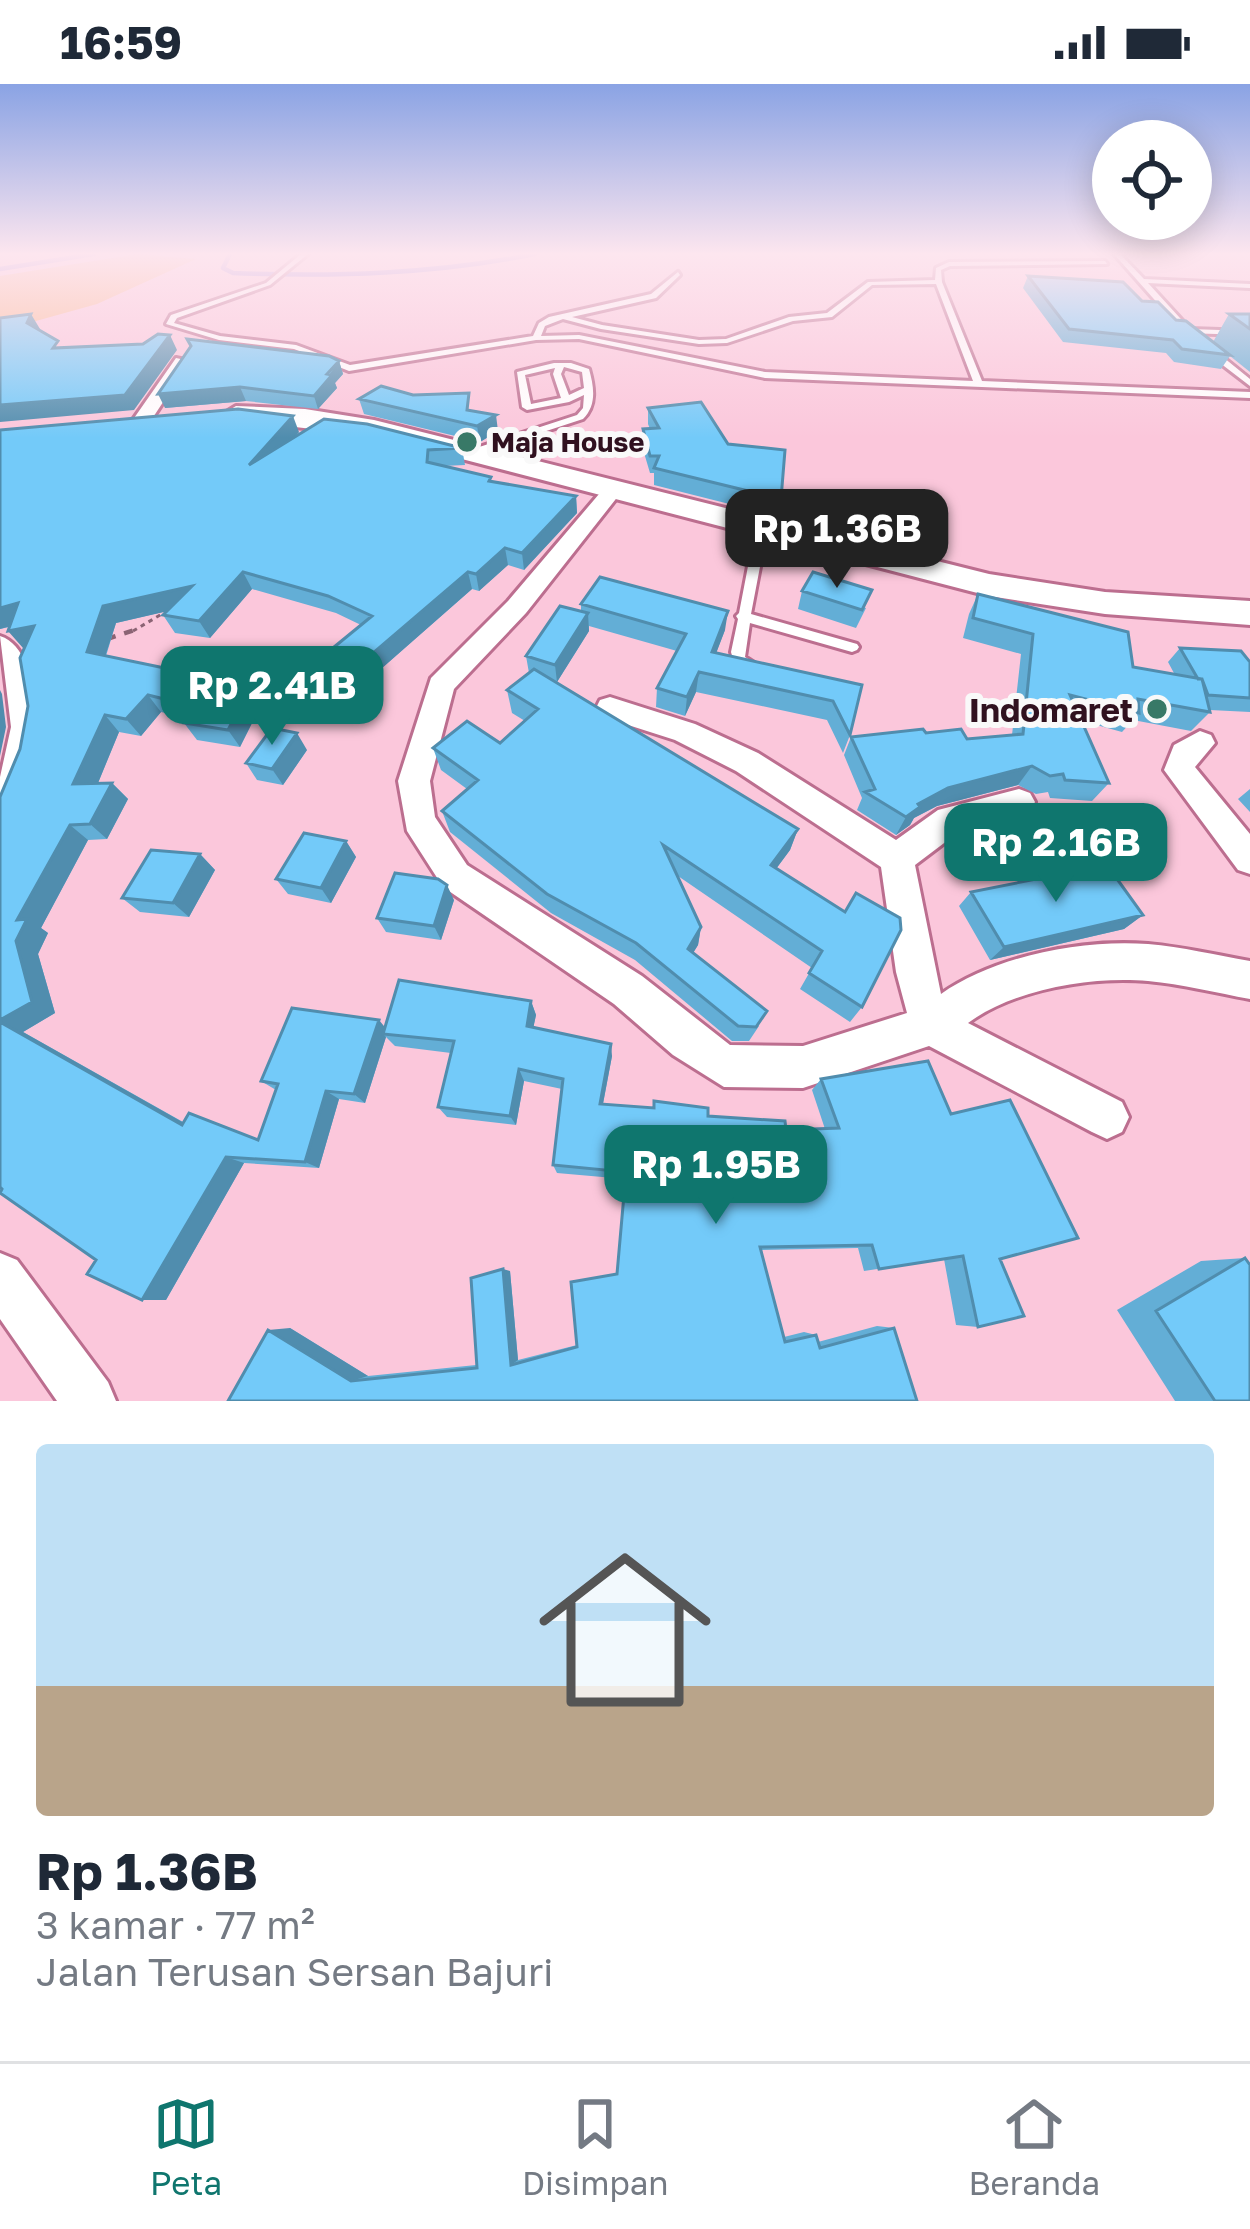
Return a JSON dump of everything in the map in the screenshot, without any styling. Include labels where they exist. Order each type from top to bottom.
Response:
[{"type":"main road","points":[[101,424],[192,416],[305,417],[374,428],[989,586],[1105,603],[1250,613]]},
{"type":"street","points":[[142,421],[185,356]]},
{"type":"street","points":[[612,491],[517,607],[441,685],[414,781],[419,821],[455,876],[628,990],[724,1066],[803,1067],[931,1025],[976,993],[1071,966],[1147,962],[1250,980]]},
{"type":"street","points":[[0,645],[21,678],[27,747],[0,813]]},
{"type":"street","points":[[610,708],[685,732],[747,762],[897,859],[915,972],[931,1025],[1107,1118]]},
{"type":"street","points":[[1200,743],[1179,759],[1180,770],[1250,859]]},
{"type":"street","points":[[897,859],[950,820],[1019,802]]},
{"type":"street","points":[[0,1276],[72,1384],[89,1401]]},
{"type":"lane","points":[[178,315],[170,324],[219,338],[296,347],[349,368],[536,338],[607,340],[765,375],[1250,394],[1246,381],[1173,315]]},
{"type":"lane","points":[[536,338],[546,321],[571,315]]},
{"type":"lane","points":[[565,317],[640,333],[727,341],[792,319],[826,315]]},
{"type":"lane","points":[[952,315],[978,382]]},
{"type":"lane","points":[[1187,331],[1250,333]]},
{"type":"lane","points":[[470,453],[540,434],[588,410],[590,389],[583,367],[561,365],[520,374],[527,407],[566,400],[590,389]]},
{"type":"lane","points":[[561,365],[557,374],[566,400]]},
{"type":"lane","points":[[761,530],[742,616],[740,661],[778,672]]},
{"type":"lane","points":[[742,616],[852,647]]},
{"type":"path","points":[[98,642],[140,629],[175,606]]},
{"type":"shaded area","points":[[0,315],[56,315],[0,331]]},
{"type":"building","points":[[30,315],[27,323],[58,341],[53,348],[143,344],[158,334],[170,335],[125,395],[0,405],[0,318]]},
{"type":"building","points":[[1059,315],[1171,315],[1230,355],[1182,349],[1173,340],[1069,329]]},
{"type":"building","points":[[1231,315],[1250,315],[1250,329]]},
{"type":"building","points":[[187,339],[339,361],[314,396],[240,387],[158,394],[191,346]]},
{"type":"building","points":[[381,386],[413,395],[469,393],[467,410],[496,415],[477,426],[359,399]]},
{"type":"building","points":[[701,402],[728,444],[785,450],[781,499],[654,468],[659,456],[650,456],[643,429],[659,428],[648,408]]},
{"type":"building","points":[[238,409],[293,416],[249,465],[324,419],[367,424],[462,448],[428,450],[427,462],[491,477],[489,481],[576,496],[522,553],[505,548],[476,574],[468,572],[358,666],[328,652],[372,616],[328,596],[243,572],[199,621],[163,615],[192,586],[103,606],[87,652],[184,672],[200,654],[265,660],[228,730],[184,723],[196,707],[148,695],[126,719],[105,715],[73,784],[112,783],[90,824],[70,825],[17,920],[27,919],[16,941],[32,1002],[0,1020],[0,797],[20,749],[28,706],[20,658],[34,626],[8,631],[18,603],[0,608],[0,430]]},
{"type":"building","points":[[813,572],[872,590],[862,610],[802,591]]},
{"type":"building","points":[[600,577],[728,611],[712,652],[862,685],[850,735],[833,701],[699,672],[687,697],[657,688],[686,634],[581,604]]},
{"type":"building","points":[[978,594],[1128,632],[1133,667],[1202,679],[1210,712],[1138,699],[1139,713],[1070,695],[1109,783],[1065,780],[1063,774],[1050,776],[1032,766],[948,788],[918,804],[906,817],[865,792],[875,789],[851,737],[923,729],[926,733],[961,729],[967,739],[1023,734],[1033,634],[973,618]]},
{"type":"building","points":[[560,606],[588,613],[555,665],[526,656]]},
{"type":"building","points":[[1180,648],[1241,651],[1250,662],[1250,698],[1208,695]]},
{"type":"building","points":[[534,669],[798,829],[771,865],[845,912],[856,893],[900,918],[901,930],[862,1007],[809,973],[822,951],[663,845],[701,927],[688,949],[767,1011],[756,1027],[738,1026],[636,943],[547,894],[442,811],[478,780],[433,748],[467,721],[500,743],[538,709],[507,690]]},
{"type":"building","points":[[272,728],[297,733],[272,769],[246,763]]},
{"type":"building","points":[[304,833],[346,841],[321,888],[276,879]]},
{"type":"building","points":[[151,850],[200,854],[173,903],[122,898]]},
{"type":"building","points":[[1107,865],[1143,915],[1004,947],[971,892]]},
{"type":"building","points":[[395,873],[438,879],[447,885],[434,926],[377,918]]},
{"type":"building","points":[[399,980],[531,1001],[527,1026],[611,1044],[600,1104],[654,1108],[654,1101],[708,1108],[708,1116],[785,1121],[786,1130],[839,1128],[821,1079],[928,1061],[951,1114],[1010,1100],[1078,1238],[1000,1259],[1024,1316],[978,1327],[963,1256],[879,1269],[872,1245],[760,1247],[785,1342],[816,1335],[820,1348],[894,1328],[917,1401],[228,1401],[268,1330],[351,1381],[477,1368],[471,1278],[503,1269],[511,1365],[577,1347],[571,1282],[617,1274],[626,1172],[553,1165],[563,1079],[519,1069],[510,1116],[438,1107],[454,1041],[383,1034]]},
{"type":"building","points":[[292,1008],[379,1020],[354,1094],[326,1091],[305,1162],[226,1157],[142,1300],[87,1274],[96,1260],[0,1193],[0,1022],[182,1125],[189,1113],[258,1140],[278,1084],[261,1081]]},
{"type":"building","points":[[1245,1258],[1250,1265],[1250,1401],[1215,1401],[1156,1311]]},
{"type":"place","name":"Maja House","points":[[467,442]]},
{"type":"place","name":"Indomaret","points":[[1157,709]]}]
